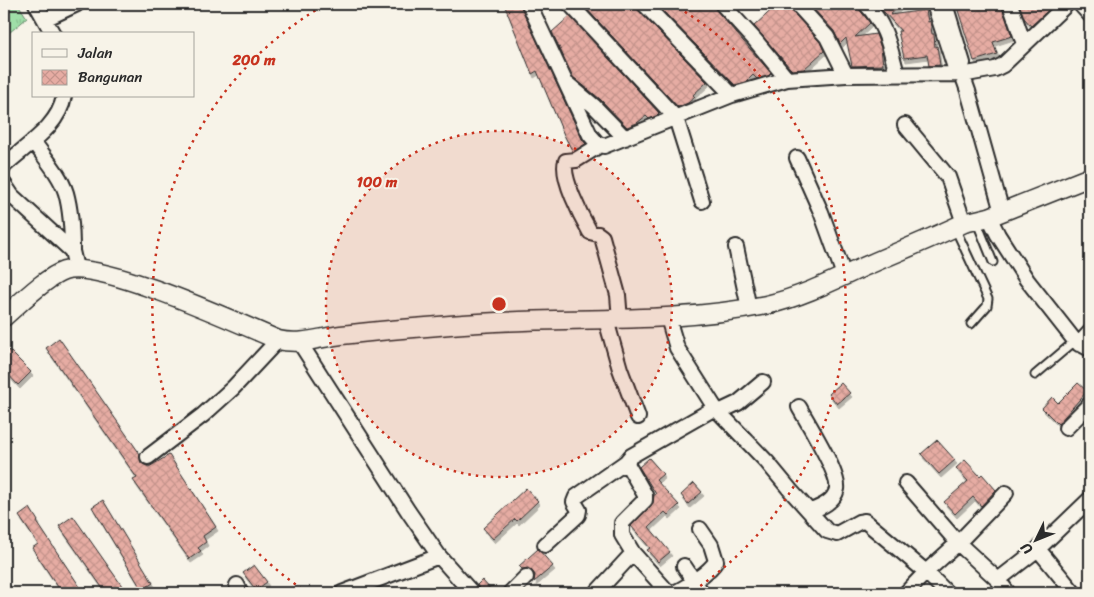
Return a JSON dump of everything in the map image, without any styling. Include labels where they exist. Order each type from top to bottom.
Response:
[{"type":"street","points":[[36,4],[52,32]]},
{"type":"street","points":[[45,19],[77,4]]},
{"type":"street","points":[[529,4],[590,135],[600,146]]},
{"type":"street","points":[[570,4],[676,118],[702,200]]},
{"type":"street","points":[[644,4],[732,95]]},
{"type":"street","points":[[722,4],[787,78]]},
{"type":"street","points":[[797,4],[827,37],[846,75]]},
{"type":"street","points":[[866,4],[876,14],[884,28],[897,74]]},
{"type":"street","points":[[934,4],[968,91],[977,220]]},
{"type":"street","points":[[945,4],[962,74]]},
{"type":"street","points":[[1010,4],[1024,44]]},
{"type":"street","points":[[638,417],[620,369],[613,320],[618,295],[602,237],[590,232],[578,207],[565,172],[566,162],[576,160],[600,146],[609,146],[732,95],[787,78],[846,75],[962,74],[999,67],[1067,4]]},
{"type":"street","points":[[1080,4],[1090,15]]},
{"type":"street","points":[[566,83],[594,106],[625,138]]},
{"type":"street","points":[[4,166],[58,116],[64,98]]},
{"type":"street","points":[[905,125],[948,177],[977,220],[998,235],[1022,272],[1081,344],[1090,332]]},
{"type":"street","points":[[32,141],[61,182],[66,193],[72,230],[74,260]]},
{"type":"street","points":[[797,158],[821,212],[844,276]]},
{"type":"street","points":[[4,184],[12,196],[74,260],[109,275],[176,297],[278,340],[300,343],[339,335],[495,321],[668,318],[749,308],[781,300],[844,276],[977,220],[1090,177]]},
{"type":"street","points":[[736,247],[749,308]]},
{"type":"street","points":[[4,318],[74,260]]},
{"type":"street","points":[[668,318],[677,348],[717,410],[832,534],[865,521],[926,572],[947,593]]},
{"type":"street","points":[[148,457],[203,415],[233,388],[278,340]]},
{"type":"street","points":[[300,343],[439,556],[472,593]]},
{"type":"street","points":[[545,545],[578,515],[579,510],[574,502],[576,497],[626,462],[631,456],[717,410],[738,403],[763,382]]},
{"type":"street","points":[[1066,428],[1090,404]]},
{"type":"street","points":[[799,407],[830,464],[838,488],[829,502],[810,511]]},
{"type":"street","points":[[626,462],[646,498],[622,523],[622,535],[633,553],[666,590],[672,593],[707,572],[716,561],[711,545],[700,529]]},
{"type":"street","points":[[906,483],[958,543],[998,580],[1008,593]]},
{"type":"street","points":[[906,593],[1006,493]]},
{"type":"street","points":[[998,580],[1038,549],[1090,499]]},
{"type":"street","points":[[1038,549],[1074,593]]},
{"type":"street","points":[[596,593],[633,553]]},
{"type":"street","points":[[342,593],[439,556]]},
{"type":"street","points":[[684,566],[702,593]]},
{"type":"street","points":[[510,593],[526,577]]},
{"type":"lane","points":[[977,220],[993,262]]},
{"type":"lane","points":[[971,324],[987,306],[988,299],[977,220]]},
{"type":"lane","points":[[1035,375],[1081,344]]},
{"type":"green space","points":[[4,4],[18,4],[27,18],[4,37]]},
{"type":"building","points":[[504,4],[520,4],[586,144],[573,152],[537,71],[532,74]]},
{"type":"building","points":[[582,4],[635,4],[638,10],[707,82],[693,95],[695,97],[688,103],[678,107]]},
{"type":"building","points":[[656,4],[713,4],[716,10],[771,73],[768,76],[757,79],[753,75],[746,82],[735,85]]},
{"type":"building","points":[[778,4],[788,4],[791,10],[820,42],[824,51],[804,69],[792,70],[754,26]]},
{"type":"building","points":[[809,4],[833,4],[837,8],[841,4],[857,4],[870,23],[855,37],[876,34],[881,48],[883,65],[852,66],[846,38],[840,44],[834,31]]},
{"type":"building","points":[[877,4],[902,4],[890,15],[926,10],[932,34],[934,34],[940,65],[929,66],[927,55],[904,58],[898,31],[901,31]]},
{"type":"building","points":[[956,4],[1001,4],[1012,36],[993,42],[997,54],[974,61]]},
{"type":"building","points":[[1019,4],[1055,4],[1031,26],[1024,18]]},
{"type":"building","points":[[570,16],[659,113],[656,116],[649,119],[646,116],[637,123],[627,127],[600,99],[573,77],[552,32]]},
{"type":"building","points":[[59,338],[140,454],[141,463],[149,467],[169,455],[216,527],[203,536],[206,542],[198,548],[201,551],[189,559],[133,480],[137,478],[46,348]]},
{"type":"building","points":[[9,350],[31,372],[18,385],[4,370],[4,356]]},
{"type":"building","points":[[841,383],[850,393],[837,404],[829,394]]},
{"type":"building","points":[[1078,383],[1087,391],[1058,424],[1042,408],[1052,397],[1058,403]]},
{"type":"building","points":[[937,440],[955,460],[939,474],[921,454]]},
{"type":"building","points":[[649,458],[663,474],[656,480],[679,505],[668,515],[665,512],[649,527],[670,552],[658,562],[647,550],[650,548],[631,526],[653,503],[654,495],[656,494],[639,467]]},
{"type":"building","points":[[965,460],[980,476],[982,474],[996,490],[981,506],[973,497],[955,514],[944,502],[968,481],[956,468]]},
{"type":"building","points":[[694,483],[702,492],[688,504],[681,495]]},
{"type":"building","points":[[526,488],[538,501],[517,521],[515,519],[493,539],[483,528]]},
{"type":"building","points":[[103,500],[153,583],[142,590],[92,507]]},
{"type":"building","points":[[30,508],[37,522],[84,593],[62,593],[32,548],[38,544],[19,516]]},
{"type":"building","points":[[73,516],[127,593],[106,593],[59,526]]},
{"type":"building","points":[[538,549],[553,566],[534,582],[535,575],[532,571],[528,568],[522,569],[519,566]]},
{"type":"building","points":[[254,565],[267,582],[256,590],[243,573]]},
{"type":"building","points":[[482,580],[494,593],[481,593],[477,585]]}]
